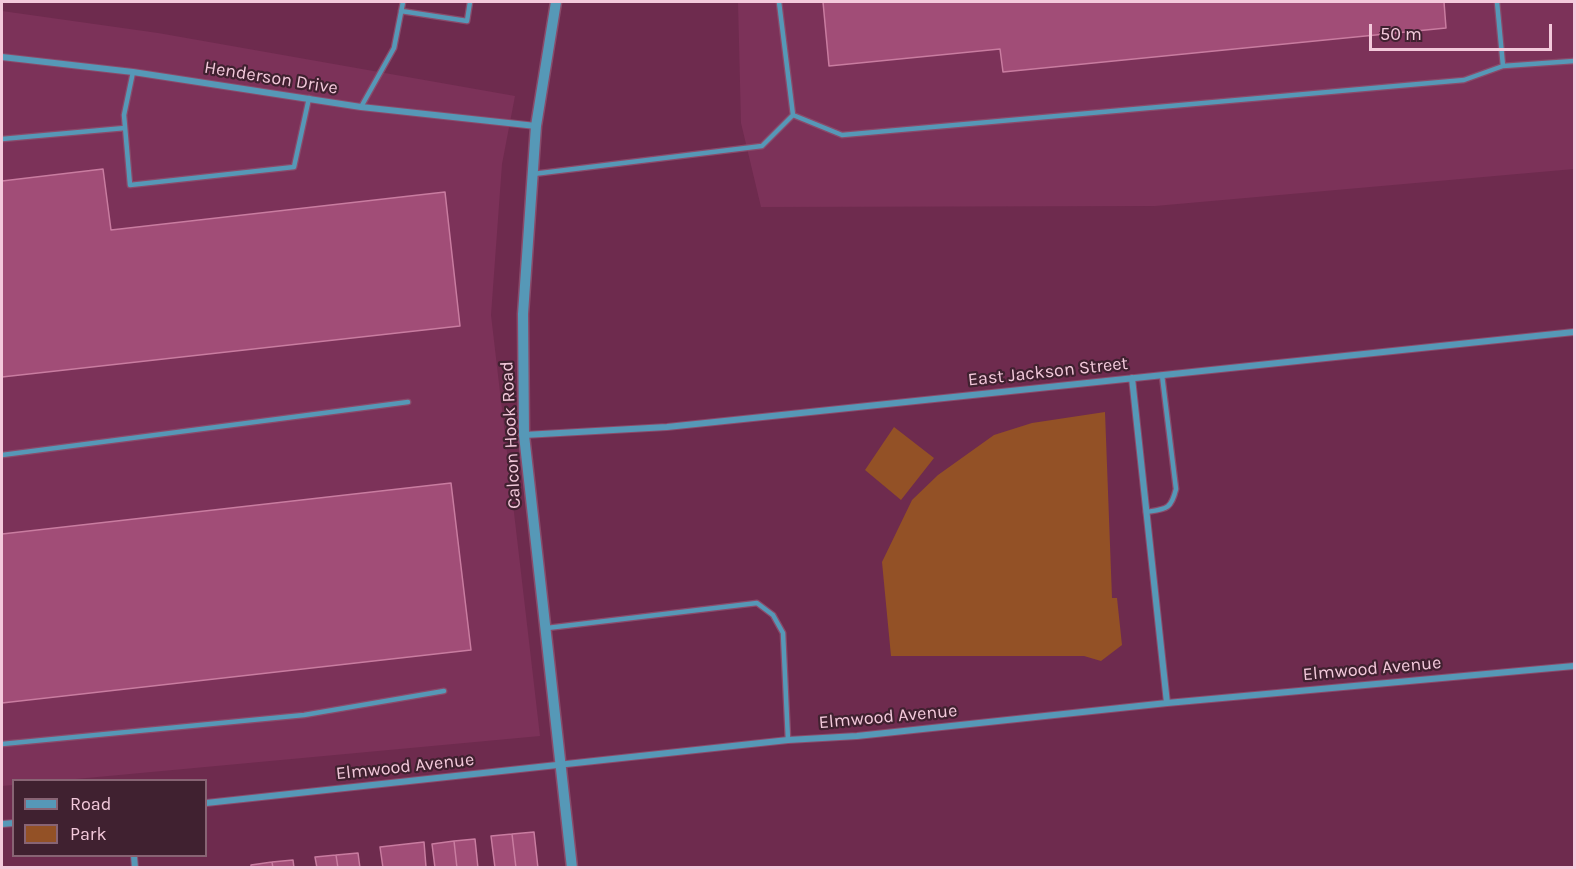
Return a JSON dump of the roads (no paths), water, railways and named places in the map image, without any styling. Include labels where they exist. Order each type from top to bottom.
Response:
[{"type":"street","name":"Calcon Hook Road","points":[[556,2],[536,126],[523,314],[524,435],[572,867]]},
{"type":"street","name":"Henderson Drive","points":[[2,57],[133,72],[361,107],[536,126]]},
{"type":"street","name":"East Jackson Street","points":[[524,435],[667,427],[1575,332]]},
{"type":"street","points":[[1132,378],[1167,703]]},
{"type":"street","name":"Elmwood Avenue","points":[[207,802],[788,740],[857,736],[1167,703],[1575,666]]},
{"type":"lane","points":[[361,107],[394,48],[403,2]]},
{"type":"lane","points":[[401,11],[467,21],[470,2]]},
{"type":"lane","points":[[779,2],[793,115]]},
{"type":"lane","points":[[1497,2],[1503,66]]},
{"type":"lane","points":[[793,115],[842,135],[1464,80],[1503,66],[1575,61]]},
{"type":"lane","points":[[133,72],[124,115],[130,185],[294,167],[309,98]]},
{"type":"lane","points":[[533,174],[762,146],[793,115]]},
{"type":"lane","points":[[2,139],[125,128]]},
{"type":"lane","points":[[1146,512],[1166,509],[1173,503],[1176,489],[1162,375]]},
{"type":"lane","points":[[2,456],[408,402]]},
{"type":"lane","points":[[544,629],[757,603],[773,615],[783,633],[788,740]]},
{"type":"lane","points":[[2,744],[304,714],[444,692]]}]
